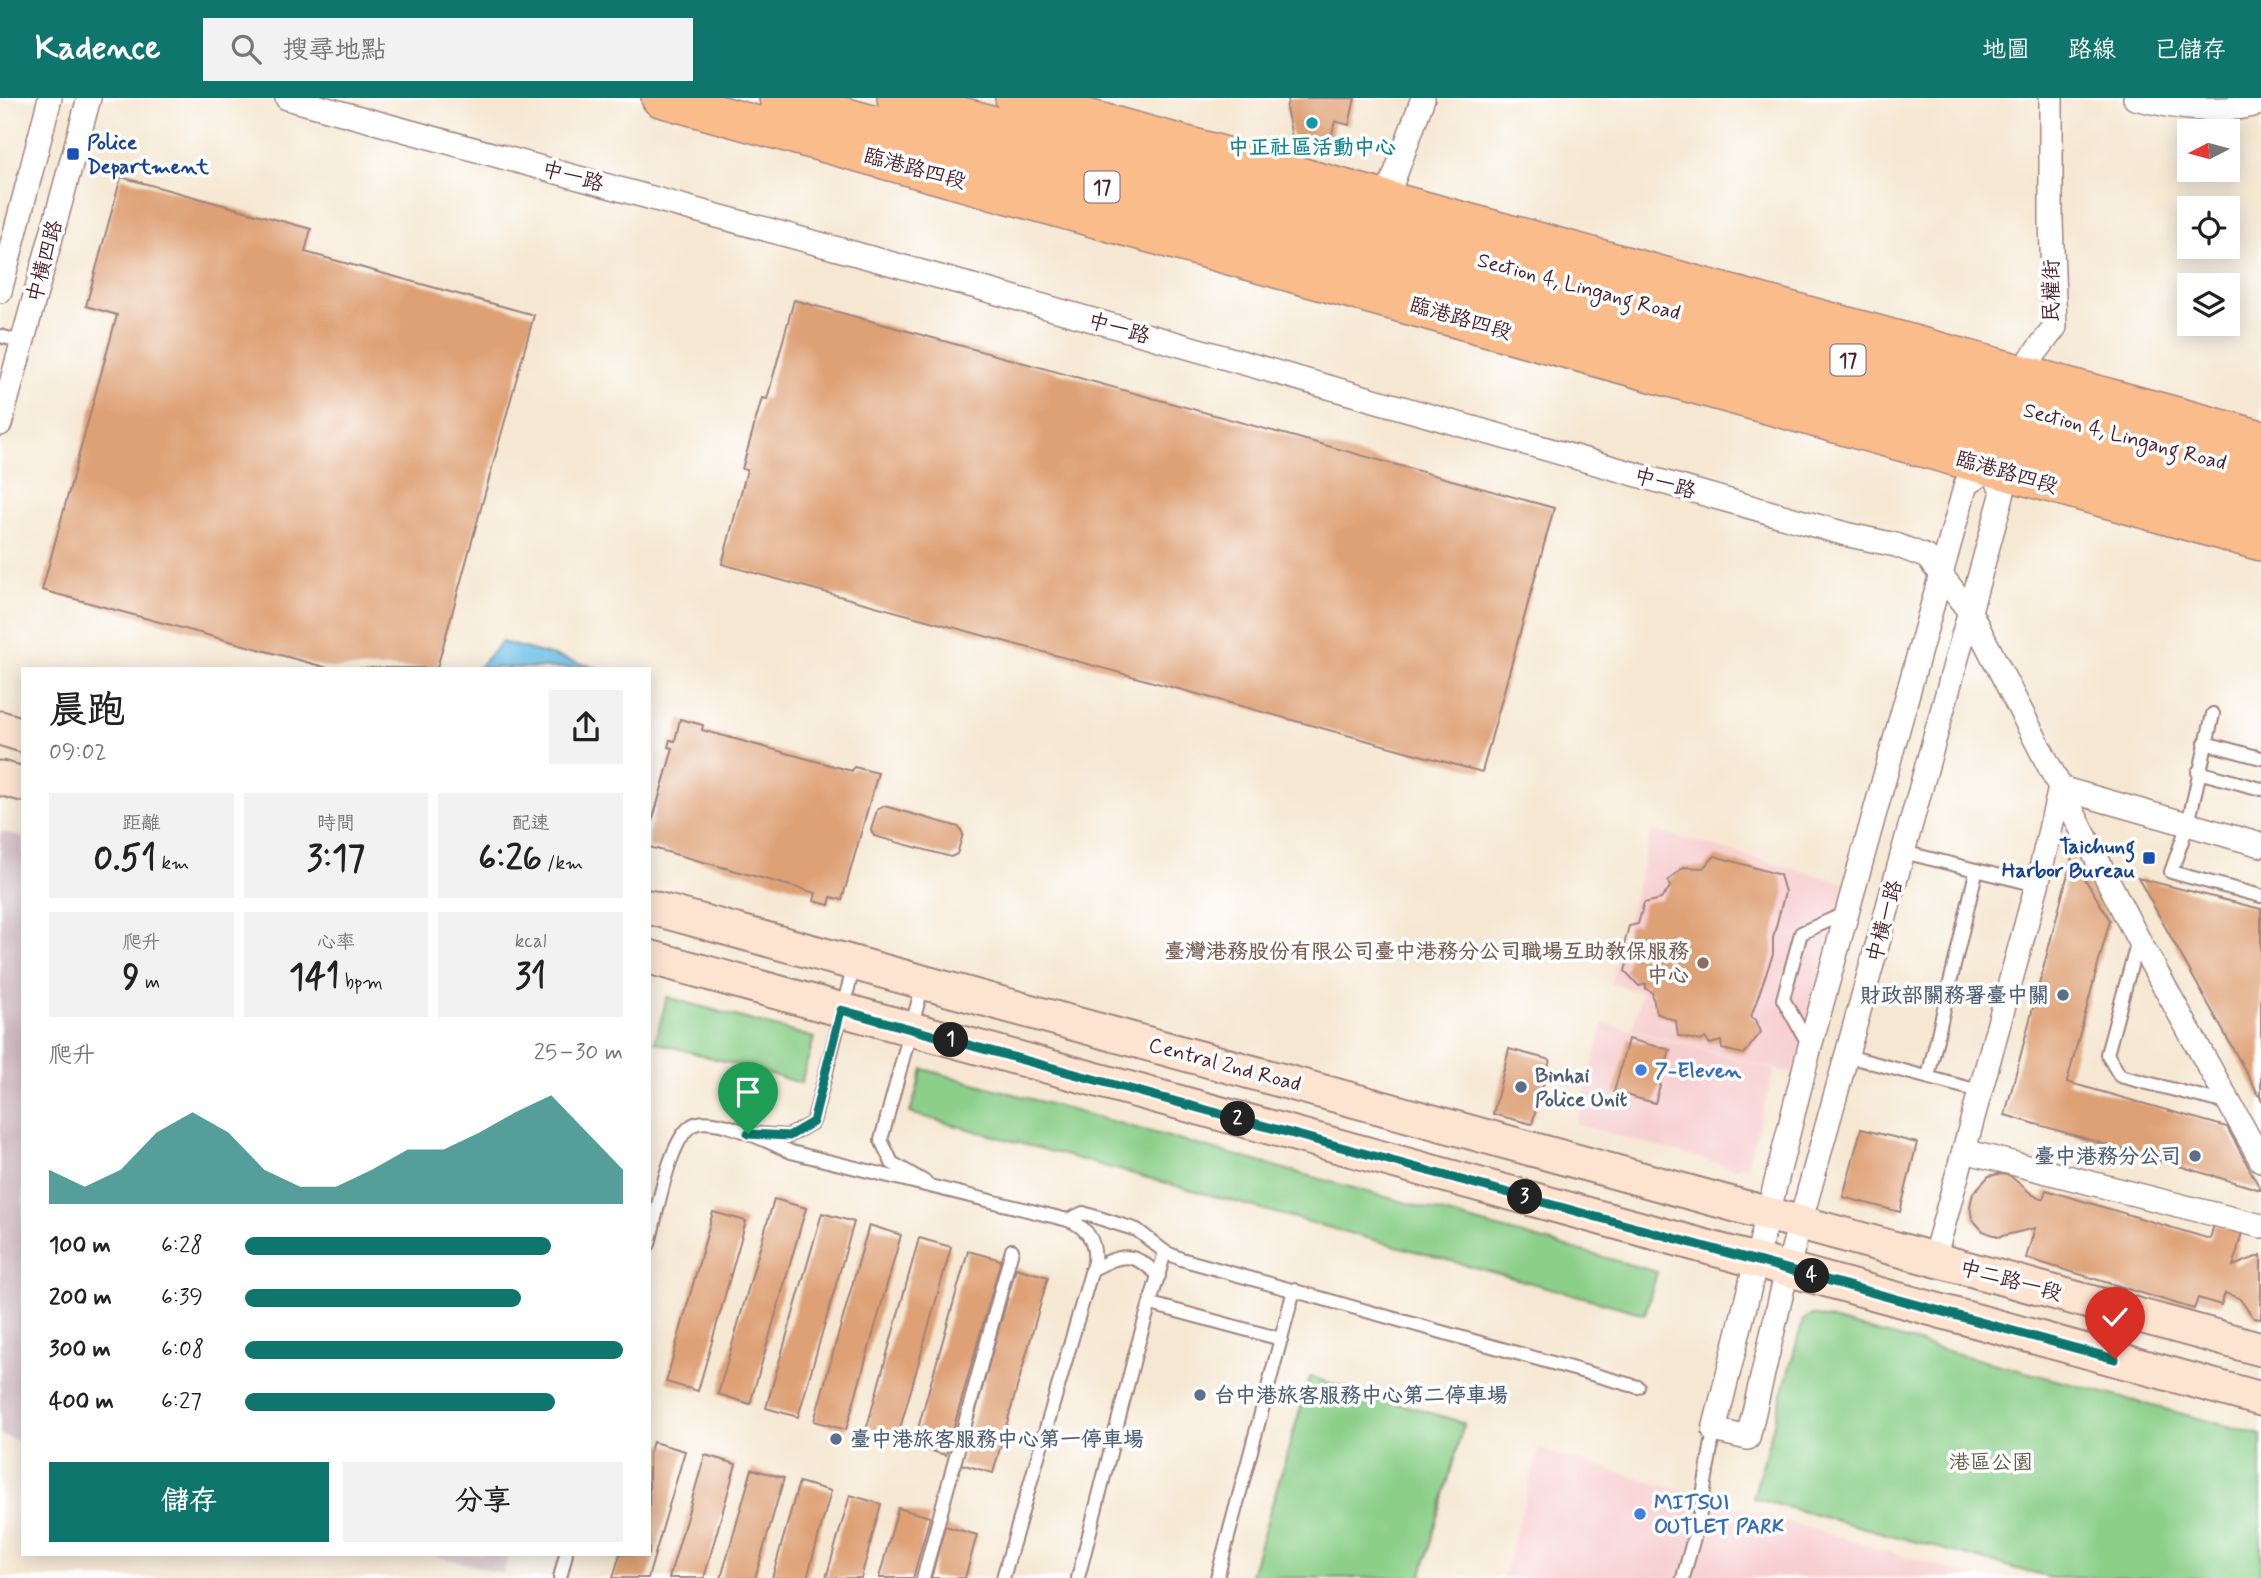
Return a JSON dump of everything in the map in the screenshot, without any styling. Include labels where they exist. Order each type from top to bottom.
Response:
[{"type":"main road","name":"臨港路四段","points":[[660,98],[997,132],[1386,200],[2006,421],[2261,508]]},
{"type":"main road","name":"Section 4, Lingang Road","points":[[778,98],[997,132]]},
{"type":"main road","name":"Section 4, Lingang Road","points":[[896,98],[997,132],[2006,421],[2261,474]]},
{"type":"main road","name":"臨港路四段","points":[[2006,421],[2261,439]]},
{"type":"main road","name":"臨港路四段","points":[[2006,421],[2261,542]]},
{"type":"street","name":"中橫四路","points":[[0,291],[50,98]]},
{"type":"street","name":"中橫四路","points":[[0,424],[11,339],[89,98]]},
{"type":"street","name":"中一路","points":[[287,98],[973,286],[1849,535],[1896,545],[1927,557],[1970,612],[2138,939],[2261,1160]]},
{"type":"street","points":[[1386,200],[1423,98]]},
{"type":"street","name":"民權街","points":[[1942,576],[1966,484],[2006,421],[2055,327],[2051,98]]},
{"type":"street","points":[[2134,98],[2164,106],[2209,110],[2261,103]]},
{"type":"street","name":"中橫一路","points":[[1942,576],[1810,1046],[1714,1430],[1748,1438],[1787,1270],[2003,492],[2006,421]]},
{"type":"street","points":[[0,728],[21,734]]},
{"type":"street","points":[[0,778],[21,783]]},
{"type":"street","points":[[1934,1259],[2037,885],[2060,788],[2261,845]]},
{"type":"street","name":"Central 2nd Road","points":[[651,907],[1801,1222]]},
{"type":"street","points":[[651,958],[2261,1399]]},
{"type":"street","points":[[1964,1152],[2261,1226]]},
{"type":"street","name":"中二路一段","points":[[1801,1222],[2261,1349]]},
{"type":"lane","points":[[2213,715],[2188,824],[2171,872],[2261,896]]},
{"type":"lane","points":[[2205,743],[2261,758]]},
{"type":"lane","points":[[2198,772],[2261,789]]},
{"type":"lane","points":[[1903,852],[2037,885]]},
{"type":"lane","points":[[1928,1077],[1976,872]]},
{"type":"lane","points":[[1810,1046],[1783,999],[1801,933],[1847,913]]},
{"type":"lane","points":[[2138,939],[2107,1054],[2120,1076],[2231,1104]]},
{"type":"lane","points":[[748,1134],[789,1136],[813,1122],[855,963]]},
{"type":"lane","points":[[924,982],[881,1140],[892,1163],[941,1191]]},
{"type":"lane","points":[[1847,1056],[1979,1091]]},
{"type":"lane","points":[[651,1237],[677,1141],[690,1125],[711,1122],[791,1152],[1077,1223],[1090,1237],[1095,1253],[1003,1578]]},
{"type":"lane","points":[[1068,1220],[1083,1213],[1137,1230],[1165,1252],[1638,1387]]},
{"type":"lane","points":[[923,1578],[1012,1250]]},
{"type":"lane","points":[[1078,1578],[1136,1351],[1165,1252]]},
{"type":"lane","points":[[1091,1270],[1111,1260],[1129,1256],[1143,1261],[1159,1276]]},
{"type":"lane","points":[[1217,1578],[1294,1290]]},
{"type":"lane","points":[[1151,1304],[1281,1339]]},
{"type":"lane","points":[[1683,1578],[1699,1519],[1714,1430]]},
{"type":"lane","points":[[560,1578],[566,1556]]},
{"type":"shaded area","points":[[1652,830],[1845,883],[1794,1074],[1632,1029],[1642,992],[1611,984]]},
{"type":"shaded area","points":[[0,831],[21,836],[21,1441],[0,1435]]},
{"type":"shaded area","points":[[1604,1023],[1775,1070],[1747,1165],[1734,1168],[1576,1124]]},
{"type":"shaded area","name":"MITSUI OUTLET PARK","points":[[1539,1449],[1979,1578],[1503,1578]]},
{"type":"shaded area","points":[[436,1556],[508,1556],[503,1574]]},
{"type":"green space","points":[[667,997],[814,1038],[801,1083],[655,1042]]},
{"type":"green space","points":[[923,1069],[1657,1272],[1645,1314],[910,1113]]},
{"type":"green space","name":"港區公園","points":[[1813,1315],[2261,1435],[2261,1578],[2050,1578],[1753,1498],[1803,1320]]},
{"type":"green space","points":[[1310,1377],[1464,1423],[1421,1578],[1250,1578]]},
{"type":"water","points":[[502,642],[593,667],[479,667]]},
{"type":"building","name":"中正社區活動中心","points":[[1289,98],[1355,98],[1349,125],[1335,121],[1329,146],[1292,137],[1286,108]]},
{"type":"building","points":[[121,177],[311,229],[305,252],[534,315],[437,667],[324,667],[42,590],[117,315],[86,306]]},
{"type":"building","points":[[794,300],[1554,508],[1482,772],[722,564],[747,470],[742,469],[762,398],[767,399]]},
{"type":"building","points":[[680,719],[703,725],[702,730],[852,771],[854,767],[878,773],[842,900],[831,897],[829,905],[814,901],[816,893],[651,848],[651,826],[673,748],[668,747],[670,740],[675,741]]},
{"type":"building","points":[[884,806],[959,827],[963,834],[957,854],[951,857],[874,836],[871,830],[877,810]]},
{"type":"building","points":[[1715,856],[1780,875],[1785,892],[1773,938],[1773,954],[1751,1017],[1756,1020],[1761,1032],[1744,1054],[1722,1049],[1721,1041],[1710,1044],[1705,1038],[1701,1041],[1678,1036],[1676,1021],[1656,1013],[1652,992],[1646,989],[1646,984],[1639,986],[1625,971],[1631,950],[1624,945],[1629,926],[1638,924],[1644,903],[1661,899],[1670,887],[1668,881],[1683,867],[1703,868]]},
{"type":"building","points":[[2072,858],[2110,920],[2067,1082],[2227,1127],[2261,1190],[2005,1115]]},
{"type":"building","points":[[2138,878],[2261,909],[2261,1099]]},
{"type":"building","points":[[1628,1039],[1670,1050],[1655,1103],[1614,1092]]},
{"type":"building","name":"Binhai Police Unit","points":[[1509,1049],[1550,1060],[1532,1124],[1493,1114]]},
{"type":"building","points":[[1861,1129],[1917,1143],[1900,1212],[1843,1197]]},
{"type":"building","points":[[2009,1175],[2033,1195],[2043,1199],[2046,1190],[2210,1239],[2214,1224],[2242,1232],[2233,1266],[2261,1255],[2261,1319],[2254,1318],[2239,1298],[2225,1293],[2221,1305],[2198,1298],[2194,1309],[2026,1258],[2035,1228],[1998,1237],[1983,1231],[1972,1219],[1970,1206],[1973,1193],[1989,1176]]},
{"type":"building","points":[[774,1199],[806,1208],[750,1404],[718,1394]]},
{"type":"building","points":[[713,1212],[746,1221],[698,1391],[666,1382]]},
{"type":"building","points":[[822,1213],[854,1222],[798,1417],[766,1408]]},
{"type":"building","points":[[869,1225],[901,1235],[846,1430],[814,1421]]},
{"type":"building","points":[[919,1238],[951,1247],[896,1443],[865,1434]]},
{"type":"building","points":[[968,1251],[1001,1260],[946,1455],[913,1446]]},
{"type":"building","points":[[1016,1268],[1048,1277],[993,1473],[961,1464]]},
{"type":"building","points":[[653,1442],[685,1451],[648,1578],[613,1578],[619,1556],[651,1556]]},
{"type":"building","points":[[705,1455],[736,1464],[704,1578],[669,1578]]},
{"type":"building","points":[[752,1469],[784,1478],[755,1578],[721,1578]]},
{"type":"building","points":[[799,1482],[831,1491],[807,1578],[772,1578]]},
{"type":"building","points":[[850,1495],[881,1504],[861,1578],[826,1578]]},
{"type":"building","points":[[898,1508],[930,1517],[913,1578],[879,1578]]},
{"type":"building","points":[[945,1526],[977,1535],[965,1578],[931,1578]]},
{"type":"place","name":"中正社區活動中心","points":[[1312,123]]},
{"type":"place","name":"Police Department","points":[[73,154]]},
{"type":"place","name":"Taichung Harbor Bureau","points":[[2149,858]]},
{"type":"place","name":"臺灣港務股份有限公司臺中港務分公司職場互助教保服務 中心","points":[[1703,963]]},
{"type":"place","name":"財政部關務署臺中關","points":[[2063,995]]},
{"type":"place","name":"7-Eleven","points":[[1641,1070]]},
{"type":"place","name":"Binhai Police Unit","points":[[1521,1087]]},
{"type":"place","name":"臺中港務分公司","points":[[2195,1156]]},
{"type":"place","name":"台中港旅客服務中心第二停車場","points":[[1200,1395]]},
{"type":"place","name":"臺中港旅客服務中心第一停車場","points":[[836,1439]]},
{"type":"place","name":"MITSUI OUTLET PARK","points":[[1640,1514]]},
{"type":"route","points":[[748,1134],[789,1136],[813,1122],[837,1037],[841,1010],[2115,1359]]}]
